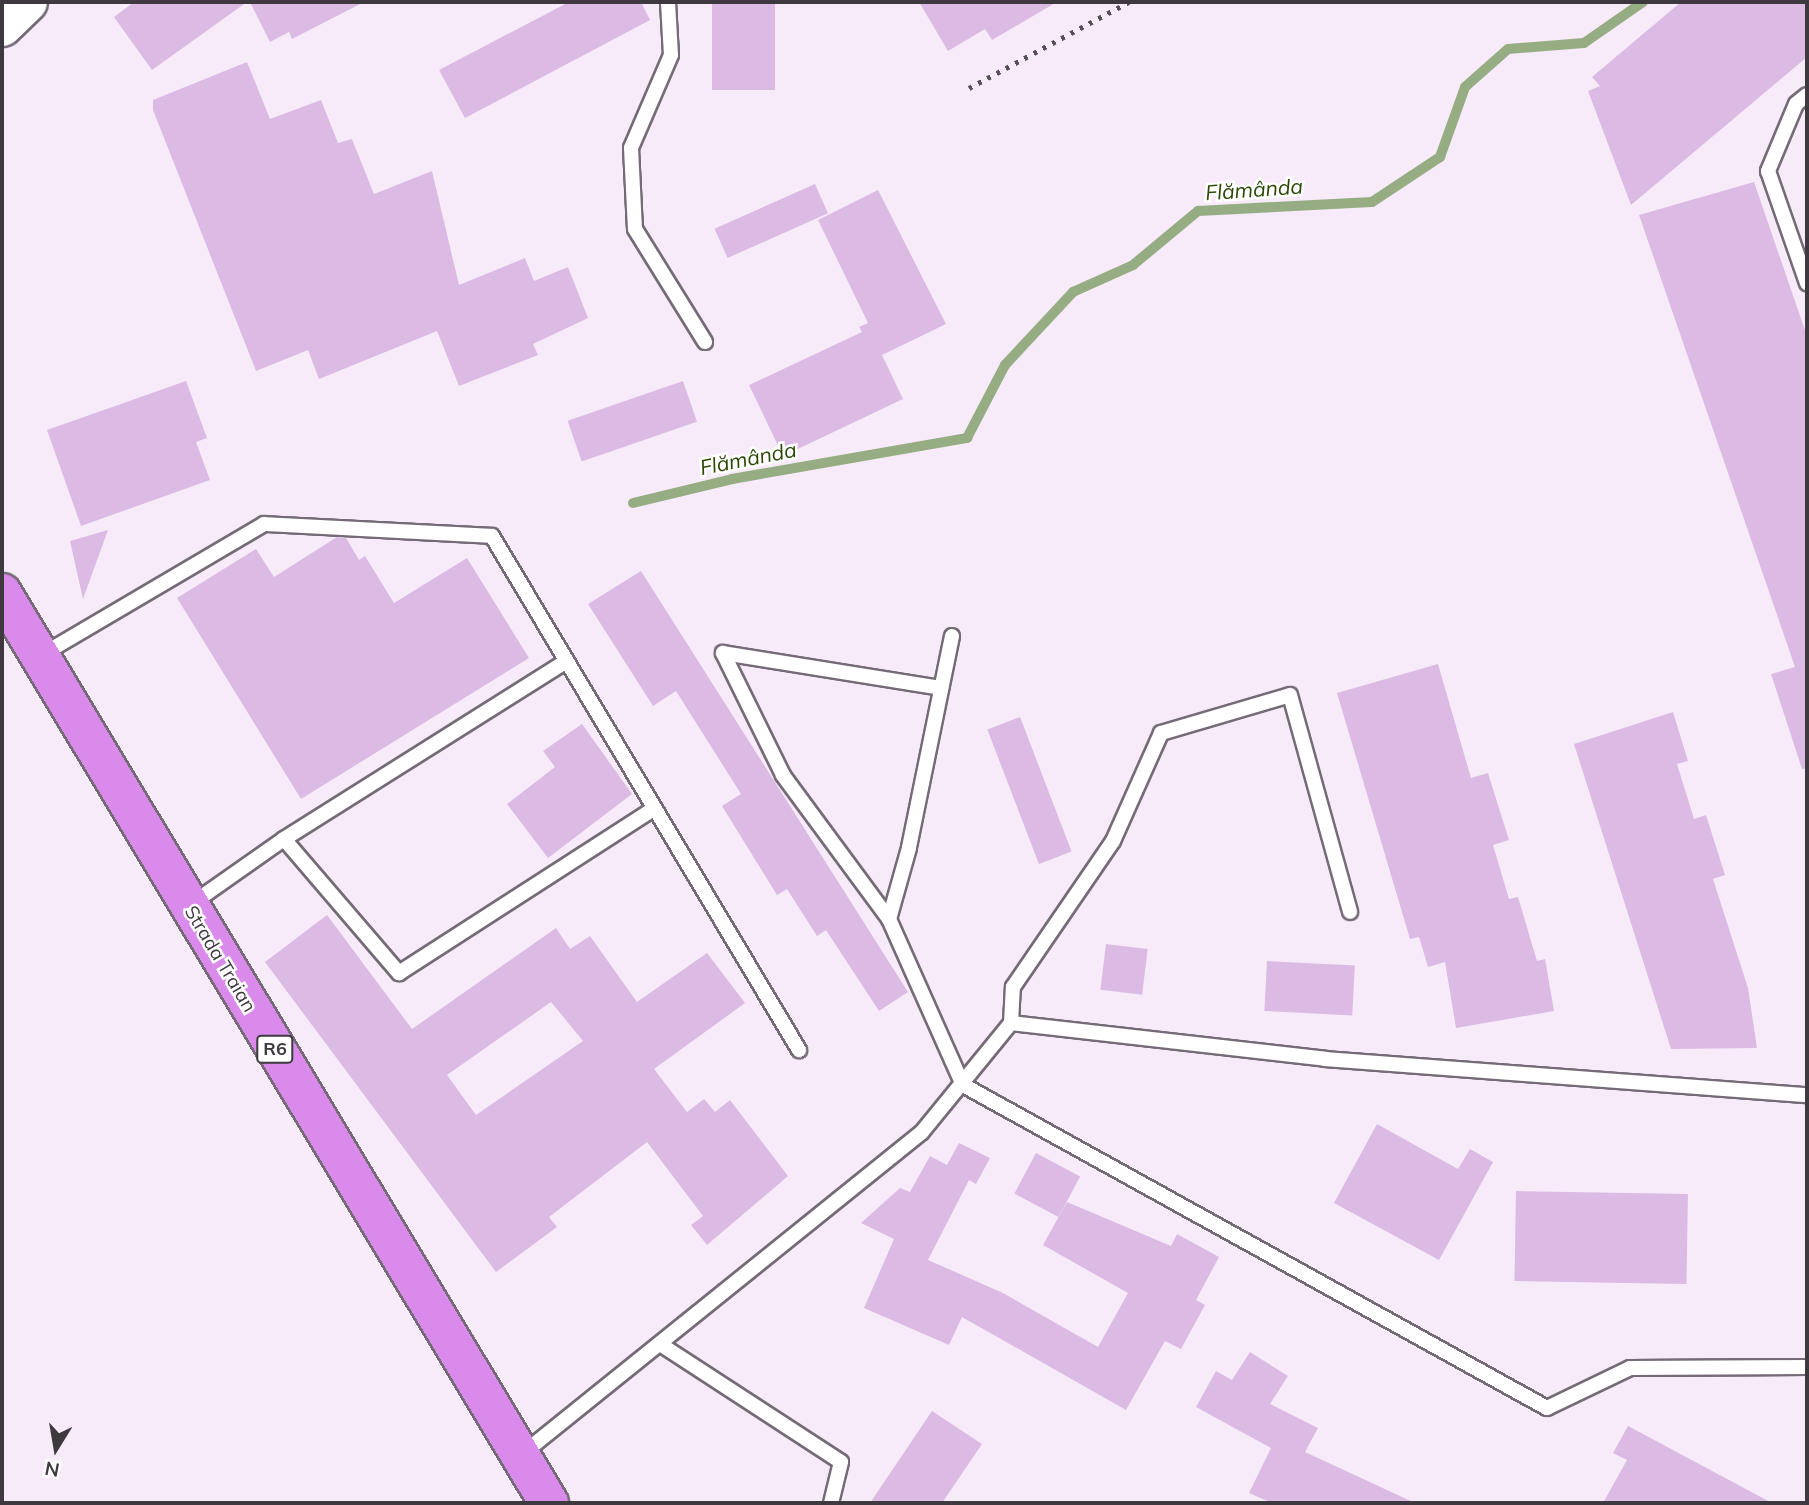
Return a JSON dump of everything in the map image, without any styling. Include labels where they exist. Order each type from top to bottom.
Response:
[{"type":"highway","name":"Strada Trаian","points":[[2,593],[549,1503]]},
{"type":"street","points":[[2,27],[28,2]]},
{"type":"lane","points":[[668,2],[671,55],[631,148],[635,229],[705,342]]},
{"type":"lane","points":[[1807,95],[1796,104],[1768,171],[1807,283]]},
{"type":"lane","points":[[39,656],[264,524],[492,536],[799,1050]]},
{"type":"lane","points":[[889,919],[909,848],[952,636]]},
{"type":"lane","points":[[941,688],[723,653],[783,775],[889,919],[963,1085],[1547,1408],[1630,1368],[1807,1367]]},
{"type":"lane","points":[[188,906],[285,839],[567,661]]},
{"type":"lane","points":[[520,1456],[922,1132],[1012,1023],[1013,987],[1113,841],[1161,733],[1290,695],[1350,912]]},
{"type":"lane","points":[[285,839],[399,973],[653,809]]},
{"type":"lane","points":[[1012,1023],[1325,1059],[1807,1095]]},
{"type":"lane","points":[[660,1344],[841,1462],[831,1503]]},
{"type":"building","points":[[134,2],[247,2],[152,70],[114,17]]},
{"type":"building","points":[[250,2],[364,2],[292,39],[289,32],[270,42]]},
{"type":"building","points":[[569,2],[641,2],[650,20],[465,118],[439,70]]},
{"type":"building","points":[[712,2],[775,2],[775,90],[712,90]]},
{"type":"building","points":[[919,2],[1057,2],[992,40],[985,29],[948,51]]},
{"type":"building","points":[[1681,2],[1807,2],[1807,57],[1631,205],[1588,91],[1600,86],[1592,77]]},
{"type":"building","points":[[247,62],[270,119],[321,100],[338,143],[352,139],[374,194],[432,171],[459,285],[525,258],[534,281],[568,267],[588,318],[533,344],[538,355],[459,386],[437,331],[319,379],[308,350],[256,371],[153,110],[153,100]]},
{"type":"building","points":[[1754,182],[1807,336],[1807,768],[1802,769],[1771,674],[1795,667],[1639,215]]},
{"type":"building","points":[[815,184],[828,213],[728,258],[715,229]]},
{"type":"building","points":[[878,190],[946,324],[882,355],[903,399],[783,456],[749,385],[862,332],[859,327],[868,323],[818,220]]},
{"type":"building","points":[[186,381],[207,438],[196,442],[210,480],[81,526],[47,430]]},
{"type":"building","points":[[683,381],[697,422],[582,461],[568,421]]},
{"type":"building","points":[[108,530],[83,599],[70,541]]},
{"type":"building","points":[[337,537],[346,538],[359,560],[365,556],[394,603],[467,558],[529,658],[301,799],[177,598],[256,549],[274,577]]},
{"type":"building","points":[[641,571],[908,992],[879,1011],[826,930],[817,936],[787,889],[777,895],[722,806],[741,794],[676,691],[653,706],[588,604]]},
{"type":"building","points":[[1438,664],[1471,778],[1488,773],[1509,840],[1493,845],[1509,899],[1518,897],[1537,961],[1545,959],[1554,1011],[1456,1028],[1445,962],[1428,967],[1419,937],[1410,939],[1337,693]]},
{"type":"building","points":[[1673,712],[1688,761],[1677,764],[1694,819],[1706,815],[1725,875],[1713,879],[1748,988],[1757,1048],[1671,1049],[1574,744]]},
{"type":"building","points":[[1020,717],[1072,851],[1039,864],[987,730]]},
{"type":"building","points":[[582,724],[632,794],[548,858],[507,804],[555,767],[543,751]]},
{"type":"building","points":[[327,915],[412,1029],[556,928],[570,949],[590,936],[637,1002],[707,953],[745,1003],[654,1069],[687,1112],[704,1099],[715,1112],[730,1100],[788,1176],[707,1245],[691,1225],[703,1216],[647,1142],[549,1217],[557,1227],[496,1272],[265,962]],"holes":[[[551,1002],[583,1041],[476,1115],[447,1075]]]},
{"type":"building","points":[[1106,944],[1148,949],[1142,995],[1100,990]]},
{"type":"building","points":[[1267,961],[1355,966],[1352,1016],[1264,1011]]},
{"type":"building","points":[[1377,1124],[1458,1169],[1470,1149],[1493,1162],[1439,1260],[1334,1203]]},
{"type":"building","points":[[959,1143],[990,1158],[976,1184],[969,1180],[928,1260],[1003,1293],[1098,1347],[1128,1293],[1043,1245],[1067,1202],[1171,1246],[1177,1234],[1219,1257],[1196,1300],[1205,1305],[1181,1349],[1165,1341],[1126,1410],[962,1317],[949,1345],[864,1308],[894,1239],[861,1223],[900,1188],[910,1192],[930,1156],[947,1165]]},
{"type":"building","points":[[1036,1153],[1080,1176],[1059,1217],[1014,1194]]},
{"type":"building","points":[[1516,1191],[1688,1194],[1686,1284],[1514,1281]]},
{"type":"building","points":[[1250,1352],[1288,1376],[1270,1404],[1318,1428],[1305,1452],[1415,1503],[1272,1503],[1249,1493],[1271,1448],[1196,1407],[1216,1371],[1232,1380]]},
{"type":"building","points":[[932,1411],[982,1444],[942,1503],[870,1503]]},
{"type":"building","points":[[1628,1426],[1772,1503],[1603,1503],[1627,1460],[1613,1453]]},
{"type":"waterway","name":"Flămânda","points":[[633,503],[732,479],[967,438],[1005,365],[1073,292],[1133,265],[1198,211],[1372,202],[1440,157],[1465,87],[1508,49],[1584,43],[1643,2]]},
{"type":"railway","points":[[969,88],[1129,2]]}]
